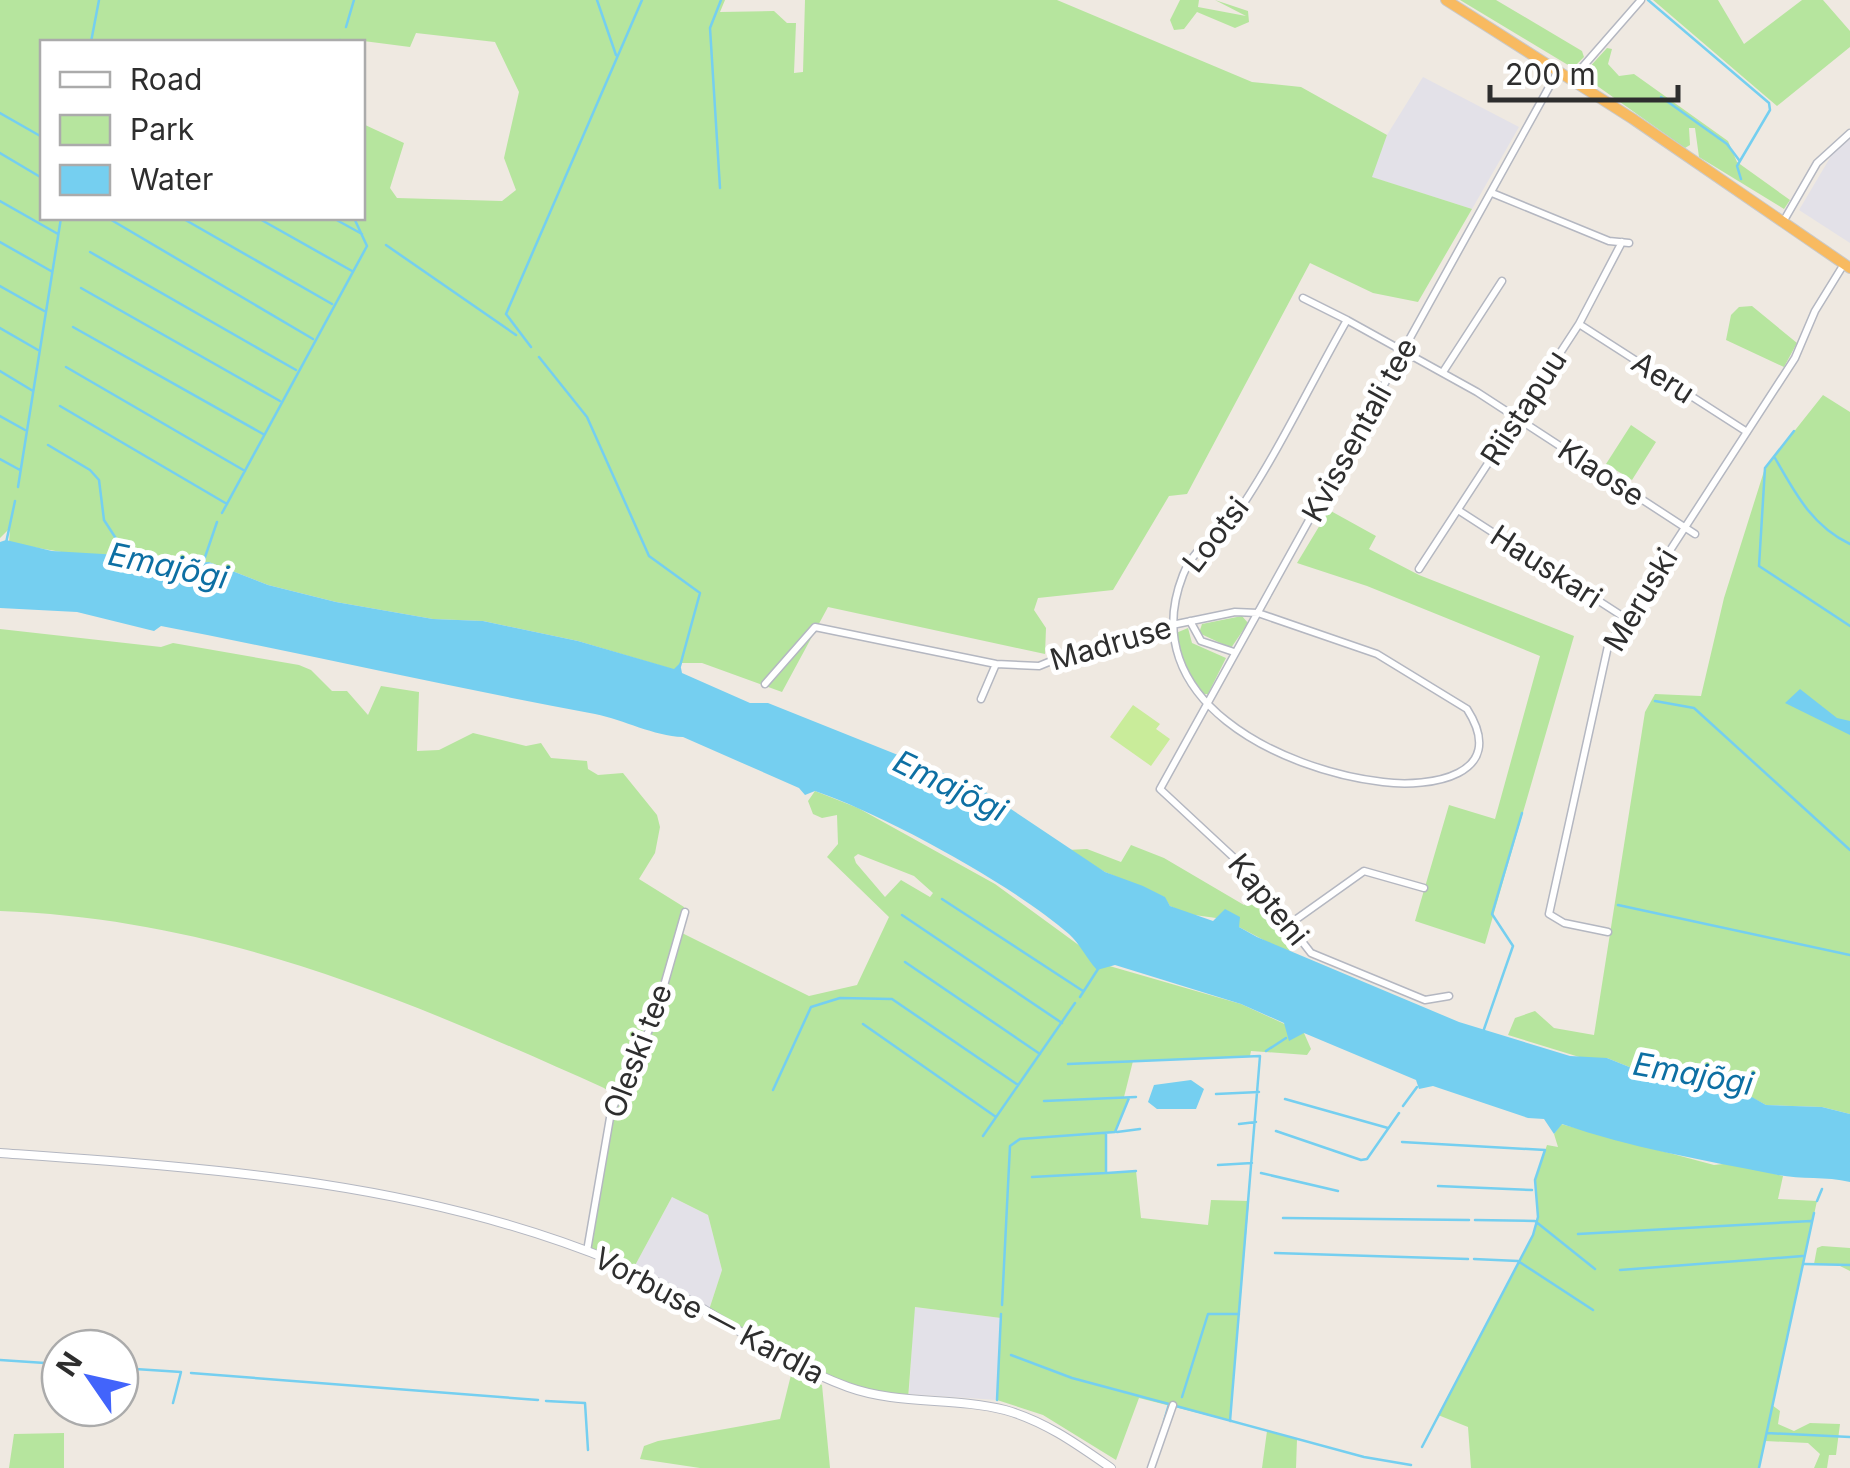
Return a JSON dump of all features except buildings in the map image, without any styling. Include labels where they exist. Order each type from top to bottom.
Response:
[{"type":"highway","points":[[1446,0],[1572,79],[1847,266]]},
{"type":"highway","points":[[1454,0],[1486,24]]},
{"type":"street","points":[[1572,79],[1642,0]]},
{"type":"street","name":"Kvissentali tee","points":[[1160,788],[1558,70]]},
{"type":"street","points":[[1783,222],[1817,163],[1850,133]]},
{"type":"street","name":"Riistapuu","points":[[1419,568],[1518,419],[1626,242],[1609,241],[1492,193]]},
{"type":"street","name":"Meruski","points":[[1608,932],[1564,923],[1549,914],[1607,651],[1666,565],[1685,528],[1795,358],[1814,311],[1847,266]]},
{"type":"street","points":[[1444,372],[1502,281]]},
{"type":"street","points":[[1302,298],[1406,348]]},
{"type":"street","name":"Lootsi","points":[[1207,704],[1187,681],[1172,626],[1176,594],[1192,556],[1241,507],[1347,320]]},
{"type":"street","name":"Aeru","points":[[1578,324],[1747,432]]},
{"type":"street","name":"Klaose","points":[[1406,348],[1695,534]]},
{"type":"street","name":"Hauskari","points":[[1458,510],[1629,621]]},
{"type":"street","points":[[1207,704],[1280,752],[1357,779],[1441,782],[1452,779],[1472,760],[1478,736],[1475,722],[1468,709],[1447,693],[1352,643],[1258,612]]},
{"type":"street","name":"Madruse","points":[[765,684],[815,626],[904,648],[996,664],[1039,666],[1083,648],[1172,626],[1258,612]]},
{"type":"street","points":[[1190,622],[1201,641],[1235,652]]},
{"type":"street","points":[[982,699],[996,664]]},
{"type":"street","name":"Kapteni","points":[[1160,788],[1245,868],[1291,923],[1305,948],[1373,982],[1425,1000],[1449,996]]},
{"type":"street","points":[[1291,923],[1364,871],[1424,888]]},
{"type":"street","name":"Oleski tee","points":[[587,1252],[612,1112],[655,1017],[685,912]]},
{"type":"street","name":"Vorbuse — Kardla","points":[[0,1154],[221,1169],[374,1191],[532,1230],[620,1264],[848,1387],[1002,1410],[1050,1428],[1111,1468]]},
{"type":"street","points":[[1151,1468],[1172,1405]]},
{"type":"shaded area","points":[[1423,77],[1519,127],[1472,209],[1371,177],[1387,135]]},
{"type":"shaded area","points":[[1850,139],[1850,243],[1799,210],[1834,151]]},
{"type":"shaded area","points":[[672,1197],[708,1215],[722,1270],[708,1313],[632,1271]]},
{"type":"shaded area","points":[[914,1307],[1001,1318],[997,1400],[909,1394]]},
{"type":"green space","points":[[0,0],[725,0],[720,12],[774,11],[787,23],[796,23],[794,73],[803,72],[805,0],[1057,0],[1252,82],[1301,87],[1387,135],[1372,177],[1472,209],[1418,302],[1373,293],[1310,263],[1187,494],[1169,496],[1113,590],[1038,598],[1034,610],[1046,628],[1045,654],[828,607],[782,692],[702,663],[681,663],[675,670],[578,641],[483,621],[433,619],[336,602],[268,585],[209,562],[163,565],[120,555],[73,554],[9,543],[10,528],[0,538]]},
{"type":"green space","points":[[1180,0],[1199,0],[1198,7],[1246,16],[1215,0],[1248,11],[1249,22],[1235,28],[1197,12],[1184,29],[1174,30],[1170,20]]},
{"type":"green space","points":[[1460,0],[1496,0],[1582,51],[1584,57],[1576,65],[1568,65]]},
{"type":"green space","points":[[1653,0],[1718,0],[1744,44],[1802,0],[1823,0],[1850,31],[1850,47],[1777,106]]},
{"type":"green space","points":[[1607,48],[1612,49],[1608,64],[1619,76],[1634,74],[1728,141],[1737,162],[1790,200],[1784,209],[1699,157],[1695,128],[1689,128],[1690,145],[1685,148],[1586,78],[1585,72]]},
{"type":"green space","points":[[1752,306],[1797,343],[1784,367],[1726,340],[1731,315],[1739,307]]},
{"type":"green space","points":[[1823,395],[1850,412],[1850,1114],[1822,1107],[1766,1105],[1749,1096],[1737,1098],[1659,1079],[1607,1058],[1589,1060],[1508,1035],[1515,1018],[1535,1011],[1554,1028],[1594,1035],[1645,712],[1655,694],[1701,696],[1724,598],[1765,468]]},
{"type":"green space","points":[[1631,425],[1656,442],[1632,480],[1606,464]]},
{"type":"green space","points":[[1329,510],[1376,536],[1369,549],[1419,575],[1574,636],[1485,944],[1415,921],[1449,805],[1495,819],[1540,656],[1367,586],[1297,563]]},
{"type":"green space","points":[[1242,616],[1248,623],[1231,648],[1199,633],[1202,624]]},
{"type":"green space","points":[[1188,628],[1192,643],[1226,658],[1208,694],[1201,694],[1184,664],[1176,633]]},
{"type":"green space","points":[[0,629],[161,647],[173,643],[299,665],[311,670],[332,691],[347,691],[368,715],[381,686],[419,692],[417,751],[439,750],[473,733],[526,746],[541,743],[551,758],[587,761],[588,769],[598,775],[623,773],[657,815],[660,827],[655,853],[639,879],[684,907],[680,932],[809,996],[857,985],[889,917],[827,857],[838,844],[837,815],[822,818],[813,814],[808,801],[815,791],[858,808],[995,884],[1106,965],[1241,1004],[1304,1033],[1311,1049],[1307,1055],[1251,1051],[1250,1056],[1133,1061],[1124,1097],[1129,1098],[1115,1132],[1106,1133],[1106,1173],[1136,1171],[1141,1218],[1208,1225],[1211,1200],[1249,1201],[1230,1421],[1139,1398],[1116,1460],[1043,1415],[997,1400],[1001,1318],[915,1307],[908,1399],[848,1387],[708,1313],[722,1270],[708,1215],[672,1197],[632,1271],[587,1251],[617,1097],[604,1088],[384,995],[236,947],[81,917],[0,911]],"holes":[[[858,854],[914,876],[933,893],[930,897],[901,880],[885,897],[854,857]]]},
{"type":"green space","points":[[1133,705],[1160,724],[1156,729],[1170,739],[1151,766],[1110,737]]},
{"type":"green space","points":[[1131,845],[1164,858],[1244,905],[1260,888],[1301,945],[1286,952],[1239,927],[1238,921],[1187,914],[1170,906],[1164,897],[1105,872],[1067,850],[1087,849],[1121,862]]},
{"type":"green space","points":[[1561,1124],[1714,1165],[1733,1163],[1783,1176],[1778,1199],[1817,1201],[1772,1405],[1780,1411],[1778,1424],[1794,1431],[1810,1423],[1840,1424],[1836,1455],[1829,1455],[1827,1468],[1814,1468],[1820,1454],[1808,1443],[1765,1441],[1759,1468],[1471,1468],[1468,1427],[1438,1415],[1533,1235],[1538,1217],[1535,1180],[1547,1145],[1558,1147],[1554,1134]]},
{"type":"green space","points":[[1817,1248],[1850,1248],[1850,1271],[1838,1265],[1814,1264]]},
{"type":"green space","points":[[792,1371],[822,1385],[830,1468],[700,1468],[640,1459],[644,1446],[658,1441],[780,1419]]},
{"type":"green space","points":[[1267,1431],[1297,1439],[1296,1468],[1262,1468]]},
{"type":"green space","points":[[64,1433],[64,1468],[9,1468],[14,1434]]},
{"type":"water","name":"Emajõgi","points":[[0,542],[52,551],[120,555],[163,565],[209,562],[268,585],[336,602],[433,619],[483,621],[578,641],[674,669],[680,663],[682,673],[750,703],[768,703],[978,787],[1105,872],[1165,897],[1170,906],[1213,921],[1225,909],[1240,917],[1239,927],[1257,937],[1459,1022],[1570,1056],[1607,1058],[1659,1079],[1737,1098],[1750,1096],[1766,1105],[1822,1107],[1850,1114],[1850,1182],[1782,1176],[1614,1140],[1562,1124],[1554,1134],[1544,1119],[1528,1118],[1433,1086],[1419,1089],[1416,1080],[1304,1033],[1289,1041],[1284,1023],[1241,1004],[1115,965],[1097,970],[1073,938],[1045,915],[947,853],[844,802],[815,791],[805,795],[799,788],[683,737],[595,714],[161,626],[154,631],[77,612],[0,608]]},
{"type":"water","points":[[1800,689],[1837,718],[1850,721],[1850,735],[1785,703]]},
{"type":"water","points":[[1191,1080],[1204,1089],[1196,1109],[1157,1109],[1148,1102],[1154,1085]]},
{"type":"waterway","points":[[91,40],[99,0]]},
{"type":"waterway","points":[[346,27],[354,0]]},
{"type":"waterway","points":[[597,0],[616,55]]},
{"type":"waterway","points":[[531,347],[506,314],[642,0]]},
{"type":"waterway","points":[[720,188],[710,28],[721,0]]},
{"type":"waterway","points":[[1648,0],[1769,103],[1770,110],[1737,166],[1741,179]]},
{"type":"waterway","points":[[1661,97],[1727,144],[1739,160]]},
{"type":"waterway","points":[[0,113],[40,136]]},
{"type":"waterway","points":[[0,153],[40,177]]},
{"type":"waterway","points":[[0,201],[58,234]]},
{"type":"waterway","points":[[18,487],[61,220]]},
{"type":"waterway","points":[[111,220],[313,339]]},
{"type":"waterway","points":[[185,220],[332,304]]},
{"type":"waterway","points":[[262,220],[352,271]]},
{"type":"waterway","points":[[337,220],[362,234]]},
{"type":"waterway","points":[[222,513],[367,246],[355,220]]},
{"type":"waterway","points":[[0,242],[51,271]]},
{"type":"waterway","points":[[386,245],[516,335]]},
{"type":"waterway","points":[[90,252],[296,370]]},
{"type":"waterway","points":[[0,286],[46,312]]},
{"type":"waterway","points":[[81,288],[280,401]]},
{"type":"waterway","points":[[73,327],[263,434]]},
{"type":"waterway","points":[[0,328],[38,350]]},
{"type":"waterway","points":[[539,357],[587,417],[649,556],[700,593],[680,666]]},
{"type":"waterway","points":[[66,367],[245,471]]},
{"type":"waterway","points":[[0,371],[33,391]]},
{"type":"waterway","points":[[60,406],[227,504]]},
{"type":"waterway","points":[[0,416],[25,430]]},
{"type":"waterway","points":[[1794,431],[1765,468],[1759,566],[1850,626]]},
{"type":"waterway","name":"Emajõgi","points":[[48,445],[90,470],[99,480],[104,520],[128,557]]},
{"type":"waterway","points":[[1775,458],[1815,518],[1850,544]]},
{"type":"waterway","points":[[0,459],[20,470]]},
{"type":"waterway","points":[[6,543],[15,501]]},
{"type":"waterway","name":"Emajõgi","points":[[203,563],[217,522]]},
{"type":"waterway","points":[[1655,701],[1694,708],[1850,850]]},
{"type":"waterway","points":[[1483,1032],[1513,946],[1492,914],[1522,813]]},
{"type":"waterway","points":[[942,899],[1083,991]]},
{"type":"waterway","points":[[1618,905],[1850,955]]},
{"type":"waterway","points":[[902,915],[1062,1023]]},
{"type":"waterway","points":[[905,962],[1040,1054]]},
{"type":"waterway","points":[[1080,997],[1098,969]]},
{"type":"waterway","points":[[773,1090],[811,1007],[840,998],[892,999],[1018,1085]]},
{"type":"waterway","points":[[983,1136],[1075,1003]]},
{"type":"waterway","points":[[863,1024],[996,1117]]},
{"type":"waterway","points":[[1266,1051],[1286,1038]]},
{"type":"waterway","points":[[1068,1064],[1260,1056],[1230,1421]]},
{"type":"waterway","points":[[1403,1106],[1417,1087]]},
{"type":"waterway","points":[[1216,1094],[1259,1092]]},
{"type":"waterway","points":[[1044,1101],[1136,1097]]},
{"type":"waterway","points":[[1002,1305],[1010,1146],[1020,1139],[1115,1132],[1129,1098]]},
{"type":"waterway","points":[[1285,1099],[1388,1128]]},
{"type":"waterway","points":[[1276,1131],[1361,1160],[1367,1159],[1399,1113]]},
{"type":"waterway","points":[[1239,1124],[1256,1122]]},
{"type":"waterway","points":[[1117,1132],[1140,1129]]},
{"type":"waterway","points":[[1032,1177],[1106,1173],[1106,1134]]},
{"type":"waterway","points":[[1402,1142],[1545,1150],[1535,1180],[1538,1217],[1533,1235],[1422,1447]]},
{"type":"waterway","points":[[1218,1165],[1252,1163]]},
{"type":"waterway","points":[[1107,1173],[1136,1171]]},
{"type":"waterway","points":[[1261,1173],[1338,1191]]},
{"type":"waterway","points":[[1438,1186],[1532,1190]]},
{"type":"waterway","points":[[1817,1201],[1822,1189]]},
{"type":"waterway","points":[[1759,1468],[1814,1213]]},
{"type":"waterway","points":[[1283,1218],[1469,1220]]},
{"type":"waterway","points":[[1475,1220],[1535,1221],[1595,1269]]},
{"type":"waterway","points":[[1578,1234],[1811,1221]]},
{"type":"waterway","points":[[1275,1253],[1468,1259]]},
{"type":"waterway","points":[[1620,1270],[1803,1256]]},
{"type":"waterway","points":[[1474,1259],[1518,1261],[1593,1310]]},
{"type":"waterway","points":[[1805,1264],[1850,1265]]},
{"type":"waterway","points":[[997,1400],[1001,1314]]},
{"type":"waterway","points":[[1182,1397],[1208,1314],[1239,1314]]},
{"type":"waterway","points":[[1011,1355],[1072,1378],[1169,1404],[1164,1421]]},
{"type":"waterway","points":[[0,1360],[40,1363]]},
{"type":"waterway","points":[[140,1369],[181,1372],[173,1403]]},
{"type":"waterway","points":[[191,1373],[538,1400]]},
{"type":"waterway","points":[[546,1401],[585,1403],[588,1450]]},
{"type":"waterway","points":[[1176,1406],[1364,1457],[1411,1465]]},
{"type":"waterway","points":[[1767,1433],[1850,1437]]}]
